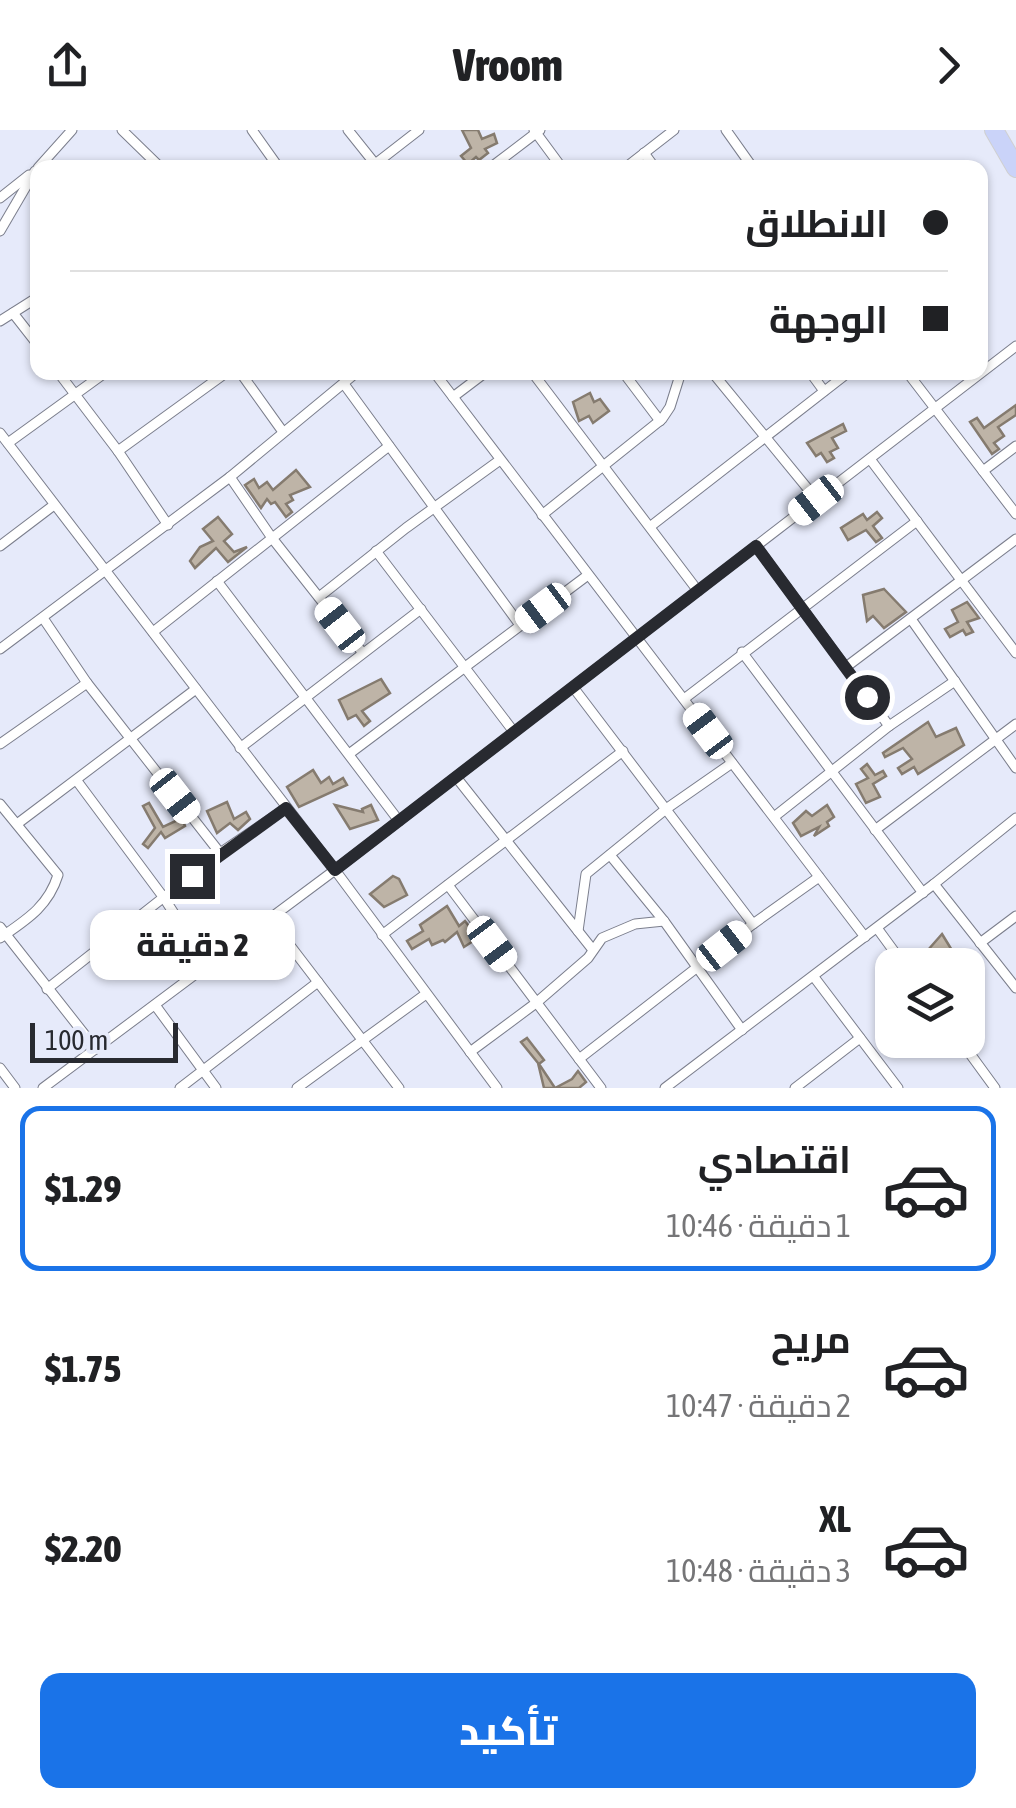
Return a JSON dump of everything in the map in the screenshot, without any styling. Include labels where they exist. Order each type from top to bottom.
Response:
[{"type":"highway","points":[[994,130],[1016,168]]},
{"type":"street","points":[[45,160],[72,130]]},
{"type":"street","points":[[122,130],[153,160]]},
{"type":"street","points":[[252,130],[274,160]]},
{"type":"street","points":[[348,130],[370,160]]},
{"type":"street","points":[[382,160],[419,130]]},
{"type":"street","points":[[635,160],[674,130]]},
{"type":"street","points":[[726,130],[747,160]]},
{"type":"street","points":[[500,160],[536,131],[556,160]]},
{"type":"street","points":[[644,153],[649,160]]},
{"type":"street","points":[[0,198],[30,174]]},
{"type":"street","points":[[0,231],[30,181]]},
{"type":"street","points":[[0,320],[30,302]]},
{"type":"street","points":[[13,313],[30,335]]},
{"type":"street","points":[[988,368],[1016,346]]},
{"type":"street","points":[[64,380],[168,526]]},
{"type":"street","points":[[8,444],[96,380]]},
{"type":"street","points":[[118,451],[216,380]]},
{"type":"street","points":[[246,380],[283,432]]},
{"type":"street","points":[[0,650],[230,478],[348,380]]},
{"type":"street","points":[[440,380],[865,937]]},
{"type":"street","points":[[453,397],[475,380]]},
{"type":"street","points":[[538,380],[698,591]]},
{"type":"street","points":[[629,380],[660,421]]},
{"type":"street","points":[[542,514],[660,421],[678,380]]},
{"type":"street","points":[[718,380],[816,500]]},
{"type":"street","points":[[816,380],[824,391]]},
{"type":"street","points":[[651,526],[838,380]]},
{"type":"street","points":[[913,380],[1016,514]]},
{"type":"street","points":[[43,1088],[335,870],[972,380]]},
{"type":"street","points":[[344,384],[520,625]]},
{"type":"street","points":[[0,433],[497,1088]]},
{"type":"street","points":[[153,632],[389,446]]},
{"type":"street","points":[[983,471],[1016,446]]},
{"type":"street","points":[[870,459],[1016,653]]},
{"type":"street","points":[[319,598],[500,460]]},
{"type":"street","points":[[230,478],[362,652]]},
{"type":"street","points":[[0,546],[54,506]]},
{"type":"street","points":[[684,700],[917,521]]},
{"type":"street","points":[[846,668],[1016,539]]},
{"type":"street","points":[[756,546],[889,726]]},
{"type":"street","points":[[376,551],[514,732]]},
{"type":"street","points":[[349,754],[588,574]]},
{"type":"street","points":[[217,581],[399,821]]},
{"type":"street","points":[[240,748],[421,610]]},
{"type":"street","points":[[43,618],[87,683],[220,853]]},
{"type":"street","points":[[912,619],[1016,768]]},
{"type":"street","points":[[742,652],[924,892]]},
{"type":"street","points":[[774,817],[889,726],[955,681]]},
{"type":"street","points":[[0,744],[87,683]]},
{"type":"street","points":[[573,687],[753,924]]},
{"type":"street","points":[[17,824],[196,689]]},
{"type":"street","points":[[875,830],[1016,724]]},
{"type":"street","points":[[382,935],[623,751]]},
{"type":"street","points":[[578,931],[585,875],[732,762]]},
{"type":"street","points":[[456,777],[592,950]]},
{"type":"street","points":[[76,781],[164,898],[208,966]]},
{"type":"street","points":[[0,804],[58,875],[47,902],[31,917],[2,933],[96,1049]]},
{"type":"street","points":[[47,989],[220,853],[286,808]]},
{"type":"street","points":[[665,1088],[1016,818]]},
{"type":"street","points":[[610,855],[664,921],[742,1030]]},
{"type":"street","points":[[579,1059],[820,877]]},
{"type":"street","points":[[934,884],[1016,988]]},
{"type":"street","points":[[448,885],[601,1088]]},
{"type":"street","points":[[980,943],[1016,916]]},
{"type":"street","points":[[269,918],[399,1088]]},
{"type":"street","points":[[470,1052],[536,1003],[588,958],[600,940],[620,928],[664,921]]},
{"type":"street","points":[[877,928],[892,948]]},
{"type":"street","points":[[814,977],[898,1088]]},
{"type":"street","points":[[180,1088],[318,982]]},
{"type":"street","points":[[302,1087],[426,994]]},
{"type":"street","points":[[155,1006],[216,1088]]},
{"type":"street","points":[[795,1088],[860,1038]]},
{"type":"street","points":[[973,1058],[995,1088]]},
{"type":"street","points":[[0,1068],[15,1088]]},
{"type":"building","points":[[462,130],[478,130],[482,139],[494,134],[497,143],[485,149],[488,153],[479,160],[464,160],[461,156],[471,148]]},
{"type":"building","points":[[590,393],[594,402],[600,399],[609,411],[593,423],[589,416],[579,421],[573,402]]},
{"type":"building","points":[[1016,405],[1016,415],[998,427],[1004,436],[994,443],[999,449],[992,454],[970,422],[977,418],[984,428]]},
{"type":"building","points":[[843,424],[846,431],[832,438],[838,448],[830,452],[834,458],[827,462],[821,453],[816,456],[807,443]]},
{"type":"building","points":[[296,470],[310,487],[290,495],[293,500],[286,504],[292,512],[286,517],[275,502],[271,504],[267,499],[261,508],[245,485],[254,479],[259,488],[267,482],[273,490]]},
{"type":"building","points":[[877,512],[882,518],[873,526],[882,538],[876,542],[866,530],[848,540],[841,528],[863,514],[867,520]]},
{"type":"building","points":[[218,517],[232,534],[224,541],[234,552],[247,547],[228,562],[216,548],[195,568],[190,561],[200,547],[213,541],[203,529]]},
{"type":"building","points":[[884,589],[906,612],[884,628],[873,616],[867,621],[863,595]]},
{"type":"building","points":[[967,602],[979,618],[967,622],[973,632],[966,635],[963,630],[950,637],[945,629],[958,622],[952,610]]},
{"type":"building","points":[[381,679],[390,693],[362,711],[370,721],[364,726],[356,715],[348,719],[339,700]]},
{"type":"building","points":[[928,722],[936,737],[956,728],[964,745],[918,774],[914,767],[902,774],[898,768],[912,759],[903,748],[885,757],[883,753]]},
{"type":"building","points":[[867,764],[875,775],[883,771],[886,776],[873,784],[880,797],[866,803],[856,784],[868,778],[861,769]]},
{"type":"building","points":[[313,770],[321,783],[329,777],[333,784],[343,778],[347,785],[299,807],[287,787]]},
{"type":"building","points":[[227,802],[234,819],[246,812],[250,819],[238,830],[230,823],[217,833],[207,811]]},
{"type":"building","points":[[149,803],[163,827],[182,818],[185,826],[165,838],[161,832],[148,848],[143,844],[155,828],[143,806]]},
{"type":"building","points":[[335,805],[363,812],[371,805],[378,820],[350,829]]},
{"type":"building","points":[[827,805],[834,817],[827,822],[829,826],[814,836],[819,827],[801,836],[793,823],[806,811],[812,816]]},
{"type":"building","points":[[393,876],[399,879],[407,895],[384,907],[370,894]]},
{"type":"building","points":[[447,906],[459,926],[465,921],[478,938],[464,947],[457,932],[445,942],[432,945],[429,939],[412,949],[407,941],[423,931],[420,925]]},
{"type":"building","points":[[942,934],[951,948],[930,948]]},
{"type":"building","points":[[527,1038],[544,1060],[539,1064],[555,1088],[544,1088],[538,1063],[521,1042]]},
{"type":"building","points":[[578,1071],[586,1082],[579,1088],[555,1088]]},
{"type":"route","points":[[192,876],[286,808],[335,870],[756,546],[867,697]]}]
